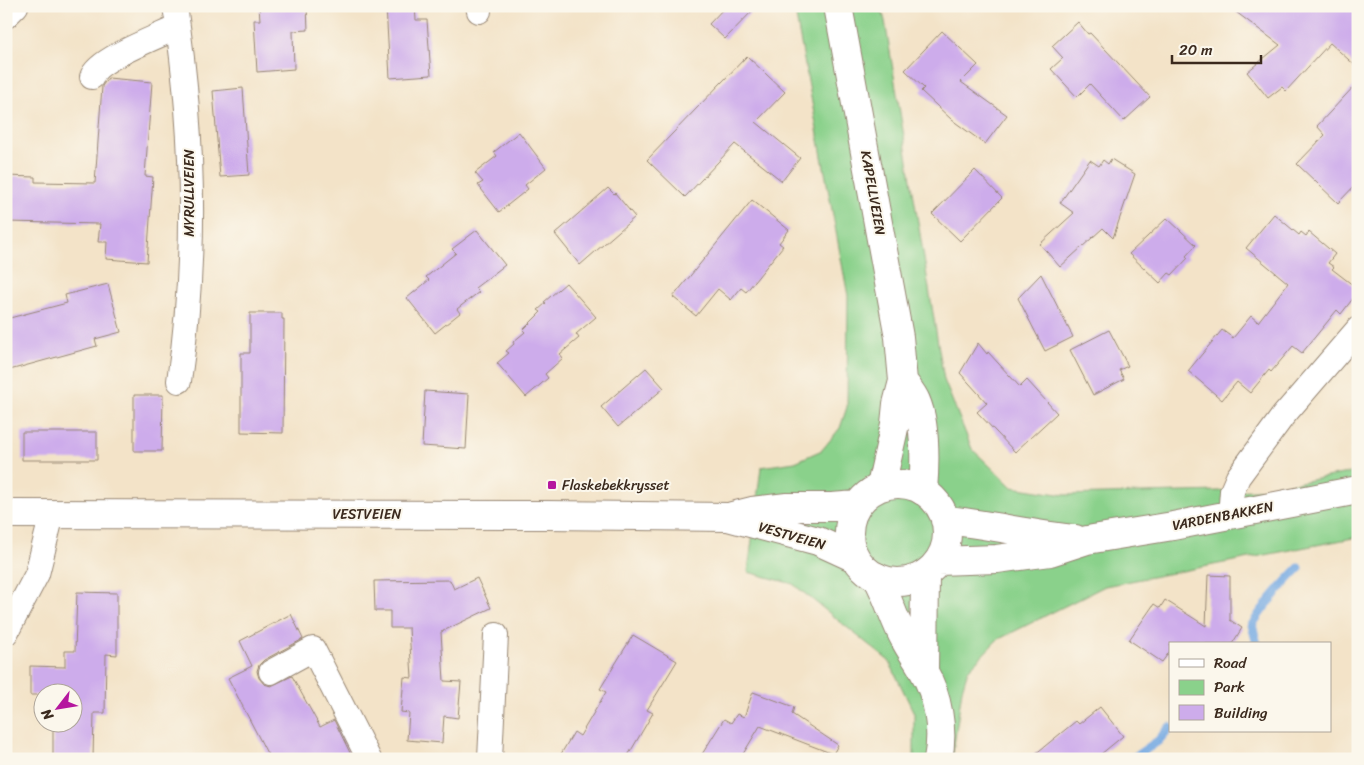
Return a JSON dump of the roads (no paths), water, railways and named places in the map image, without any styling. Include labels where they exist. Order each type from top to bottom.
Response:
[{"type":"main road","name":"KAPELLVEIEN","points":[[838,6],[899,337],[903,381],[882,486]]},
{"type":"main road","name":"KAPELLVEIEN","points":[[903,381],[916,402],[921,422],[925,461],[923,491]]},
{"type":"main road","points":[[910,485],[923,491],[937,503],[945,520],[946,541],[943,552],[932,567],[914,579],[901,582],[877,577],[865,569],[855,558],[850,548],[849,525],[857,504],[868,493],[882,486],[910,485]]},
{"type":"main road","name":"VARDENBAKKEN","points":[[932,567],[1050,552],[1087,540],[1232,515],[1358,490]]},
{"type":"main road","name":"VESTVEIEN","points":[[728,517],[752,511],[787,507],[832,507],[857,504]]},
{"type":"main road","name":"VESTVEIEN","points":[[6,514],[548,514],[728,517],[818,542],[855,558]]},
{"type":"main road","name":"VARDENBAKKEN","points":[[945,520],[1047,536],[1087,540]]},
{"type":"main road","points":[[924,671],[932,567]]},
{"type":"main road","points":[[877,577],[905,640],[924,671],[934,696],[940,724],[938,759]]},
{"type":"street","points":[[6,16],[16,6]]},
{"type":"street","points":[[92,76],[97,67],[176,16]]},
{"type":"street","name":"MYRULLVEIEN","points":[[176,16],[186,98],[191,178],[189,279],[184,348],[179,381]]},
{"type":"street","points":[[1232,515],[1231,497],[1238,477],[1284,416],[1358,329]]},
{"type":"street","points":[[6,633],[37,574],[52,514]]},
{"type":"street","points":[[490,759],[496,635]]},
{"type":"street","points":[[271,672],[313,649],[369,759]]},
{"type":"waterway","points":[[1256,642],[1252,625],[1274,595],[1299,568]]},
{"type":"waterway","points":[[1132,759],[1158,741],[1169,728]]},
{"type":"place","name":"Flaskebekkrysset","points":[[552,485]]}]
